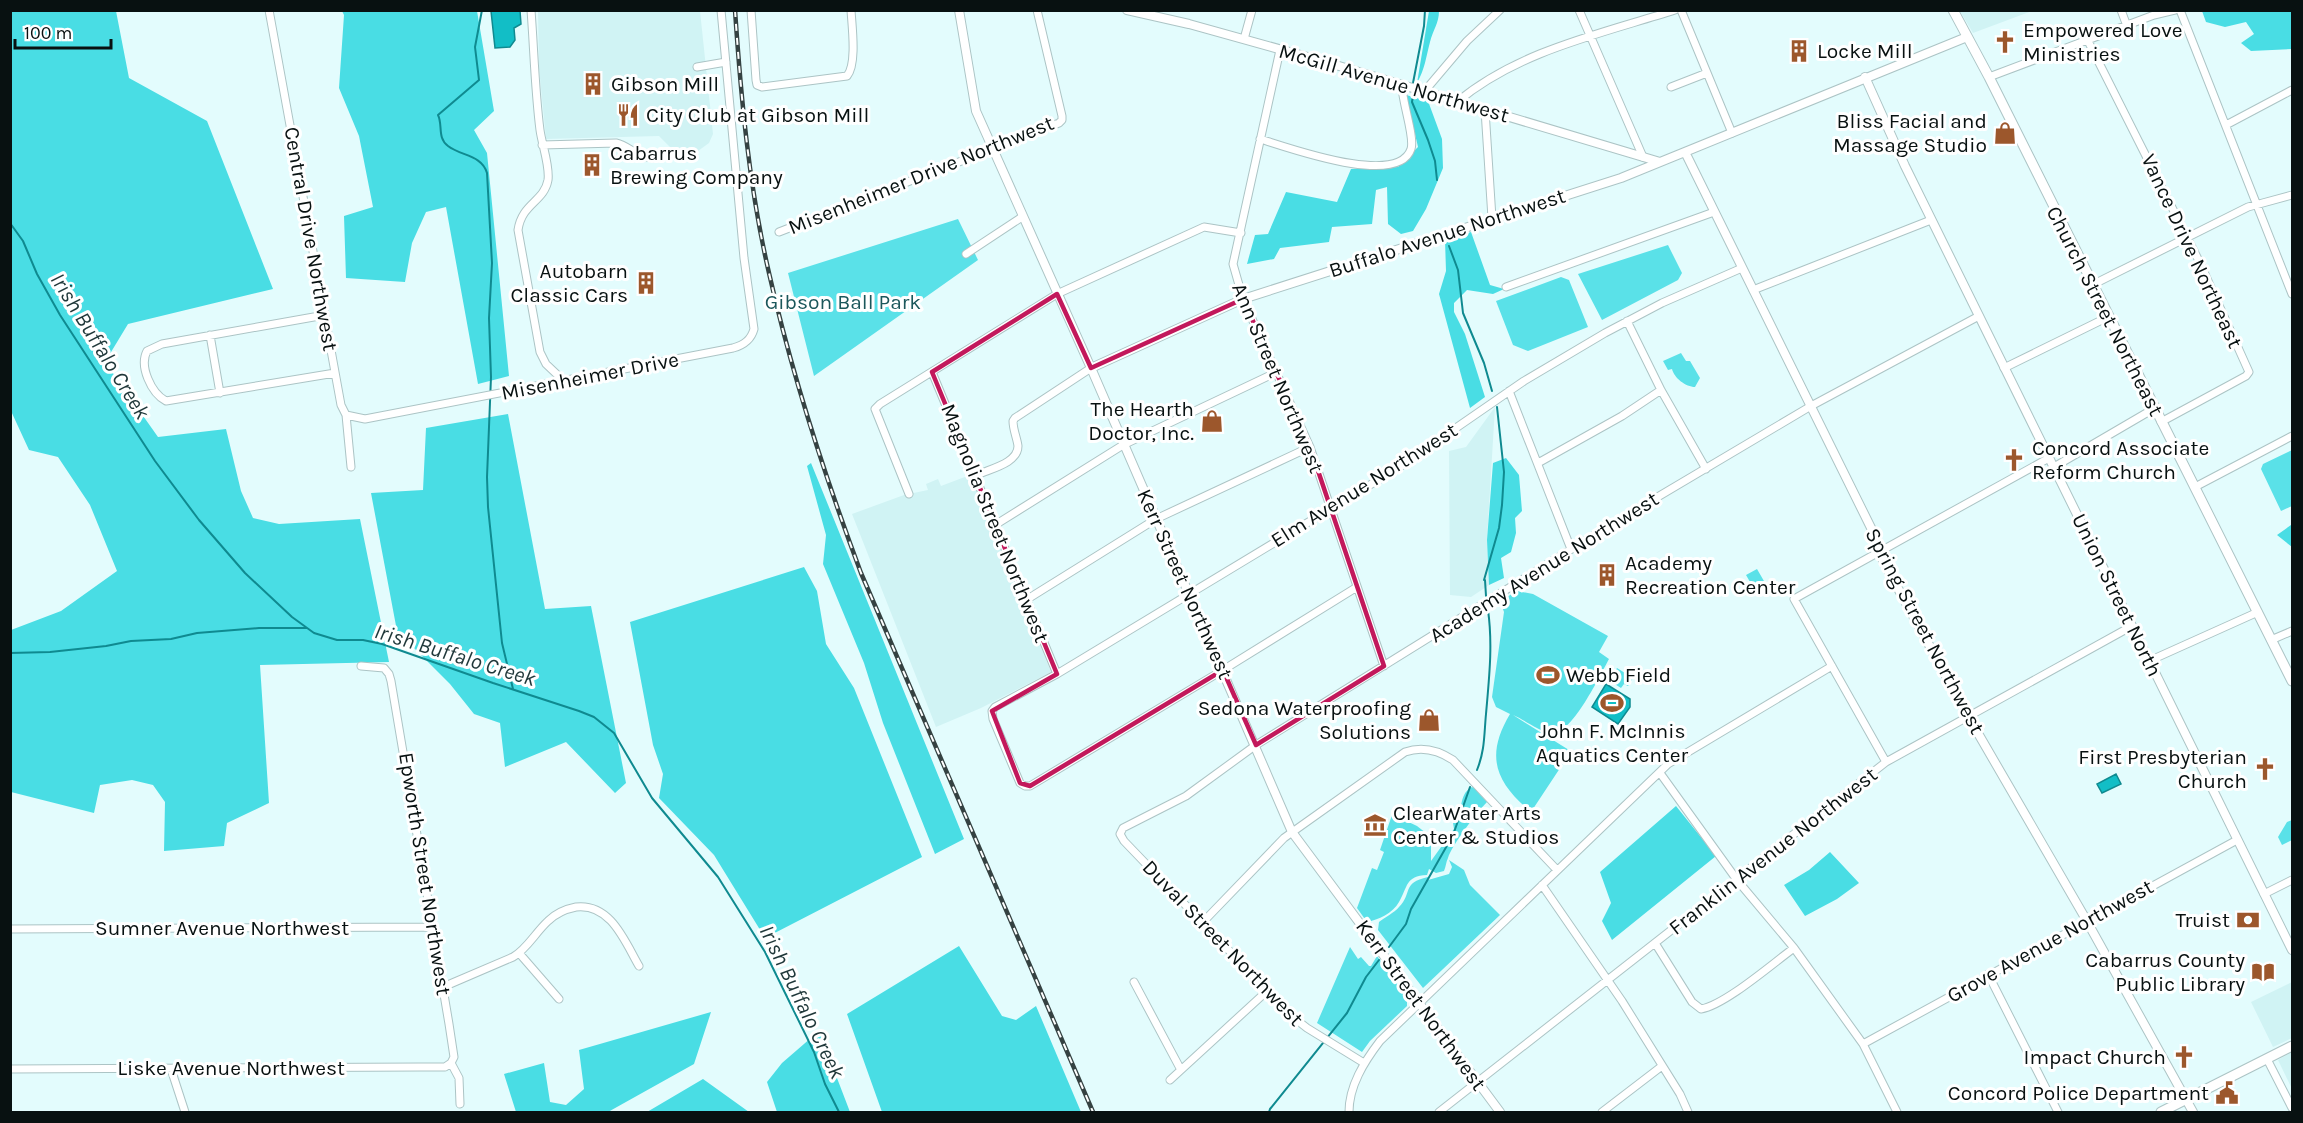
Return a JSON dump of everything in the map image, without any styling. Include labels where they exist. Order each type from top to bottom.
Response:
[{"type":"main road","name":"Church Street Northeast","points":[[1953,10],[1989,77],[2292,681]]},
{"type":"main road","points":[[2161,1113],[2292,1047]]},
{"type":"street","name":"Central Drive Northwest","points":[[269,10],[335,374],[341,405],[346,416],[351,467]]},
{"type":"street","points":[[531,10],[542,145],[548,177],[545,191],[524,211],[518,230],[540,352],[546,364],[565,382]]},
{"type":"street","name":"Misenheimer Drive","points":[[346,416],[365,419],[565,382],[733,348],[745,343],[753,336],[721,10]]},
{"type":"street","points":[[751,10],[758,85],[762,87],[847,76],[851,71],[853,61],[851,10]]},
{"type":"street","name":"Kerr Street Northwest","points":[[959,10],[974,102],[992,149],[1091,368],[1292,832],[1500,1113]]},
{"type":"street","name":"Misenheimer Drive Northwest","points":[[779,232],[1059,123],[1062,120],[1037,10]]},
{"type":"street","name":"McGill Avenue Northwest","points":[[1126,10],[1167,14],[1423,93],[1660,162]]},
{"type":"street","points":[[1244,39],[1252,10]]},
{"type":"street","points":[[1423,93],[1467,41],[1500,10]]},
{"type":"street","points":[[1579,10],[1643,157]]},
{"type":"street","points":[[1457,102],[1476,86],[1511,65],[1675,10]]},
{"type":"street","points":[[1681,10],[1732,134]]},
{"type":"street","points":[[2121,10],[2127,26]]},
{"type":"street","points":[[1989,77],[2156,13],[2175,10]]},
{"type":"street","points":[[2180,10],[2292,294]]},
{"type":"street","name":"Buffalo Avenue Northwest","points":[[975,476],[1010,460],[1016,454],[1018,443],[1013,421],[1015,418],[1091,368],[1243,299],[1621,178],[1732,134],[1864,77],[1967,37]]},
{"type":"street","name":"Vance Drive Northeast","points":[[2088,40],[2187,237],[2249,372],[2246,376],[2161,422]]},
{"type":"street","name":"Ann Street Northwest","points":[[1280,50],[1233,264],[1243,299],[1310,447],[1384,666]]},
{"type":"street","points":[[697,67],[726,62]]},
{"type":"street","points":[[1671,87],[1707,73]]},
{"type":"street","name":"Union Street North","points":[[1864,77],[1931,220],[2292,950]]},
{"type":"street","points":[[1260,139],[1355,165],[1391,164],[1402,161],[1408,155],[1412,144],[1401,86]]},
{"type":"street","points":[[2226,124],[2292,90]]},
{"type":"street","points":[[1485,110],[1492,218]]},
{"type":"street","points":[[542,145],[616,143],[624,145],[637,155],[652,158]]},
{"type":"street","name":"Spring Street Northwest","points":[[1685,152],[1770,327],[1788,358],[1881,552],[1883,561],[2193,1113]]},
{"type":"street","points":[[2092,285],[2256,204],[2292,195]]},
{"type":"street","points":[[1506,287],[1714,212]]},
{"type":"street","points":[[966,254],[1022,217]]},
{"type":"street","points":[[1753,290],[1931,220]]},
{"type":"street","points":[[909,494],[875,409],[1057,294],[1204,226],[1240,233]]},
{"type":"street","name":"Elm Avenue Northwest","points":[[1223,670],[1030,786],[1020,783],[993,719],[992,711],[1000,704],[1057,674],[1398,468],[1509,391],[1627,321],[1742,268]]},
{"type":"street","points":[[325,315],[156,345],[147,351],[143,363],[154,389],[160,398],[166,401],[335,374]]},
{"type":"street","name":"Academy Avenue Northwest","points":[[1120,834],[1123,828],[1186,796],[1256,745],[1706,468],[1810,406],[1979,316]]},
{"type":"street","points":[[2004,368],[2108,316]]},
{"type":"street","points":[[1627,321],[1661,390],[1706,468]]},
{"type":"street","points":[[210,335],[220,393]]},
{"type":"street","name":"Magnolia Street Northwest","points":[[932,372],[1057,674]]},
{"type":"street","points":[[995,525],[1123,445],[1277,372]]},
{"type":"street","points":[[1538,463],[1622,416],[1661,390]]},
{"type":"street","points":[[1509,391],[1572,549]]},
{"type":"street","points":[[2054,467],[2155,408]]},
{"type":"street","points":[[2195,487],[2292,436]]},
{"type":"street","points":[[1026,600],[1156,519],[1310,447]]},
{"type":"street","points":[[1886,762],[1794,600],[2049,458]]},
{"type":"street","points":[[1223,670],[1357,586]]},
{"type":"street","points":[[2149,661],[2258,612]]},
{"type":"street","name":"Franklin Avenue Northwest","points":[[1438,1113],[1886,762],[2132,626]]},
{"type":"street","points":[[2271,640],[2292,631]]},
{"type":"street","name":"Epworth Street Northwest","points":[[361,666],[377,666],[384,668],[390,674],[454,1057],[451,1063],[459,1077],[460,1104]]},
{"type":"street","points":[[1349,1113],[1351,1092],[1364,1063],[1380,1041],[1660,773],[1678,757],[1832,666]]},
{"type":"street","points":[[1203,922],[1284,838],[1405,752],[1417,748],[1434,750],[1453,760],[1557,870]]},
{"type":"street","points":[[1660,773],[1737,880],[1794,948],[1863,1044],[1897,1113]]},
{"type":"street","name":"Duval Street Northwest","points":[[1120,834],[1124,841],[1293,1017],[1364,1063]]},
{"type":"street","name":"Grove Avenue Northwest","points":[[1863,1044],[2237,840]]},
{"type":"street","points":[[2264,894],[2292,880]]},
{"type":"street","points":[[1542,885],[1607,980],[1680,1094],[1688,1113]]},
{"type":"street","points":[[443,987],[519,953],[556,914],[580,907],[599,911],[609,918],[639,966]]},
{"type":"street","name":"Sumner Avenue Northwest","points":[[10,929],[433,927]]},
{"type":"street","points":[[1655,943],[1692,1002],[1701,1009],[1708,1008],[1723,999],[1794,948]]},
{"type":"street","points":[[519,953],[559,999]]},
{"type":"street","points":[[1988,974],[2058,1113]]},
{"type":"street","points":[[1134,982],[1181,1070]]},
{"type":"street","points":[[1170,1080],[1268,991]]},
{"type":"street","points":[[2267,1059],[2292,1108]]},
{"type":"street","name":"Liske Avenue Northwest","points":[[10,1069],[445,1067],[451,1063]]},
{"type":"street","points":[[1602,1113],[1662,1066]]},
{"type":"street","points":[[171,1069],[185,1113]]},
{"type":"highlighted area","points":[[1057,294],[1091,368],[1243,299],[1310,447],[1384,666],[1256,745],[1223,670],[1030,786],[1020,783],[992,711],[1057,674],[932,372]]},
{"type":"shaded area","points":[[11,10],[116,11],[129,78],[207,121],[273,289],[128,324],[105,362],[158,437],[226,429],[241,491],[253,518],[279,524],[360,519],[389,662],[260,665],[269,803],[227,823],[224,846],[164,851],[165,802],[153,785],[132,780],[100,785],[94,813],[11,792],[11,630],[61,611],[117,571],[90,505],[58,457],[29,450],[11,411]]},
{"type":"shaded area","points":[[342,11],[477,11],[494,111],[474,130],[487,153],[509,376],[478,384],[446,207],[426,212],[412,243],[405,282],[346,278],[344,216],[373,207],[359,136],[339,88],[344,15]]},
{"type":"shaded area","points":[[491,11],[520,11],[521,24],[514,28],[515,40],[510,47],[495,48]]},
{"type":"shaded area","points":[[538,11],[700,11],[713,134],[709,143],[698,151],[685,154],[674,151],[659,136],[546,139],[539,68]]},
{"type":"shaded area","points":[[1429,11],[1439,11],[1439,15],[1424,68],[1417,83]]},
{"type":"shaded area","points":[[1960,11],[2032,11],[1973,33]]},
{"type":"shaded area","points":[[2202,11],[2292,11],[2292,49],[2251,51],[2241,43],[2254,34],[2246,22],[2225,27],[2206,22]]},
{"type":"shaded area","points":[[1406,95],[1428,101],[1442,139],[1443,168],[1426,209],[1413,231],[1401,234],[1388,224],[1387,187],[1376,190],[1372,224],[1332,227],[1329,242],[1280,248],[1274,259],[1247,264],[1255,235],[1268,234],[1286,192],[1337,202],[1351,169],[1398,167],[1418,147]]},
{"type":"shaded area","points":[[1471,232],[1490,285],[1504,289],[1493,294],[1467,290],[1454,303],[1454,312],[1465,334],[1485,397],[1470,408],[1439,294],[1446,271],[1445,240]]},
{"type":"shaded area","points":[[1495,407],[1487,540],[1489,585],[1471,597],[1450,595],[1449,451],[1466,447]]},
{"type":"shaded area","points":[[508,414],[545,609],[591,606],[626,783],[615,793],[566,742],[505,767],[500,723],[474,714],[450,684],[397,631],[371,493],[423,490],[426,428]]},
{"type":"shaded area","points":[[1506,458],[1519,475],[1522,511],[1515,518],[1516,533],[1511,552],[1501,558],[1504,578],[1489,585],[1487,540],[1493,463]]},
{"type":"shaded area","points":[[811,463],[964,839],[935,854],[883,723],[864,663],[823,564],[826,535],[807,466]]},
{"type":"shaded area","points":[[970,475],[1051,672],[981,708],[936,727],[852,514],[904,495],[928,490],[926,484],[938,479],[941,486]]},
{"type":"shaded area","points":[[2292,525],[2292,547],[2277,535]]},
{"type":"shaded area","points":[[804,567],[817,591],[826,644],[854,688],[922,857],[765,938],[714,855],[659,798],[663,774],[653,745],[630,622]]},
{"type":"shaded area","name":"John F. McInnis Aquatics Center","points":[[1606,684],[1630,699],[1630,707],[1618,724],[1592,707]]},
{"type":"shaded area","points":[[2116,774],[2121,784],[2102,793],[2097,784]]},
{"type":"shaded area","points":[[1676,806],[1716,856],[1612,940],[1602,921],[1611,903],[1600,872]]},
{"type":"shaded area","points":[[1830,852],[1859,883],[1837,899],[1805,916],[1784,885],[1809,870]]},
{"type":"shaded area","points":[[959,946],[1002,1016],[1016,1020],[1036,1006],[1081,1112],[882,1112],[847,1014]]},
{"type":"shaded area","points":[[2292,982],[2292,1038],[2273,1047],[2251,1002]]},
{"type":"shaded area","points":[[711,1012],[694,1064],[608,1112],[516,1112],[504,1074],[544,1063],[550,1102],[566,1105],[584,1089],[579,1050]]},
{"type":"shaded area","points":[[819,1031],[850,1112],[777,1112],[767,1082],[782,1063]]},
{"type":"shaded area","points":[[2292,1052],[2292,1089],[2278,1060]]},
{"type":"shaded area","points":[[703,1079],[749,1112],[647,1112]]},
{"type":"green space","name":"Gibson Ball Park","points":[[958,219],[978,260],[814,376],[788,273]]},
{"type":"green space","points":[[1668,245],[1682,273],[1678,280],[1602,320],[1578,274]]},
{"type":"green space","points":[[1561,277],[1569,280],[1588,327],[1528,351],[1513,345],[1496,301]]},
{"type":"green space","points":[[1681,353],[1686,361],[1690,361],[1700,378],[1695,387],[1681,381],[1672,369],[1668,370],[1663,361]]},
{"type":"green space","points":[[2292,450],[2292,506],[2281,511],[2261,469],[2263,464]]},
{"type":"green space","points":[[1757,569],[1768,588],[1757,594],[1746,575]]},
{"type":"green space","name":"Webb Field","points":[[1517,591],[1533,594],[1608,636],[1599,652],[1609,659],[1576,716],[1559,732],[1551,733],[1541,730],[1513,715],[1569,750],[1570,753],[1531,812],[1509,790],[1498,768],[1496,756],[1498,743],[1510,714],[1496,707],[1492,697],[1504,612],[1500,601]]},
{"type":"green space","name":"John F. McInnis Aquatics Center","points":[[1617,668],[1633,678],[1628,686],[1624,684],[1621,688],[1613,683],[1616,679],[1612,676]]},
{"type":"green space","points":[[1472,787],[1487,802],[1454,845],[1444,871],[1436,873],[1429,869],[1427,875],[1411,880],[1399,902],[1389,913],[1367,922],[1357,908],[1372,868],[1377,870],[1384,852],[1380,850],[1393,812],[1431,837],[1431,861],[1454,829],[1453,823],[1459,814],[1464,794]]},
{"type":"green space","points":[[2292,820],[2292,840],[2282,845],[2278,837],[2287,822]]},
{"type":"green space","points":[[1449,860],[1464,870],[1470,885],[1500,915],[1423,988],[1378,930],[1379,922],[1399,907],[1414,882],[1449,874],[1452,867]]},
{"type":"green space","points":[[1350,947],[1358,959],[1361,957],[1369,966],[1377,956],[1407,996],[1407,1006],[1370,1041],[1362,1052],[1317,1023]]},
{"type":"waterway","points":[[482,10],[475,47],[479,80],[438,115],[441,135],[445,143],[476,159],[487,173],[492,263],[489,318],[491,377],[488,507],[502,643],[513,689]]},
{"type":"waterway","points":[[1413,83],[1425,10]]},
{"type":"waterway","points":[[1413,95],[1412,102],[1435,161],[1437,180]]},
{"type":"waterway","name":"Irish Buffalo Creek","points":[[10,223],[23,241],[37,274],[60,315],[155,461],[199,520],[245,573],[292,617],[314,633],[337,640],[363,640],[382,644],[579,711],[594,717],[614,733],[652,798],[718,877],[765,952],[814,1052],[825,1084],[839,1112]]},
{"type":"waterway","points":[[1449,246],[1458,270],[1463,313],[1484,363],[1492,391]]},
{"type":"waterway","points":[[1486,596],[1484,580],[1499,528],[1504,472],[1497,407]]},
{"type":"waterway","points":[[1477,770],[1484,742],[1489,675],[1488,610]]},
{"type":"waterway","points":[[10,653],[50,652],[131,641],[171,639],[197,633],[259,628],[306,628]]},
{"type":"waterway","points":[[1389,947],[1406,924],[1411,909],[1453,835],[1470,787]]},
{"type":"waterway","points":[[1269,1112],[1347,1013],[1366,977],[1379,960]]},
{"type":"railway","points":[[735,10],[747,142],[762,241],[798,387],[834,499],[861,573],[1093,1112]]},
{"type":"place","name":"Empowered Love Ministries","points":[[2005,42]]},
{"type":"place","name":"Locke Mill","points":[[1799,51]]},
{"type":"place","name":"Gibson Mill","points":[[593,84]]},
{"type":"place","name":"City Club at Gibson Mill","points":[[628,115]]},
{"type":"place","name":"Bliss Facial and Massage Studio","points":[[2005,133]]},
{"type":"place","name":"Cabarrus Brewing Company","points":[[592,165]]},
{"type":"place","name":"Autobarn Classic Cars","points":[[646,283]]},
{"type":"place","name":"The Hearth Doctor, Inc.","points":[[1212,421]]},
{"type":"place","name":"Concord Associate Reform Church","points":[[2014,460]]},
{"type":"place","name":"Academy Recreation Center","points":[[1607,575]]},
{"type":"place","name":"Webb Field","points":[[1548,675]]},
{"type":"place","name":"John F. McInnis Aquatics Center","points":[[1612,703]]},
{"type":"place","name":"Sedona Waterproofing Solutions","points":[[1429,720]]},
{"type":"place","name":"First Presbyterian Church","points":[[2265,769]]},
{"type":"place","name":"ClearWater Arts Center & Studios","points":[[1375,825]]},
{"type":"place","name":"Truist","points":[[2248,920]]},
{"type":"place","name":"Cabarrus County Public Library","points":[[2263,972]]},
{"type":"place","name":"Impact Church","points":[[2184,1057]]},
{"type":"place","name":"Concord Police Department","points":[[2227,1093]]}]
